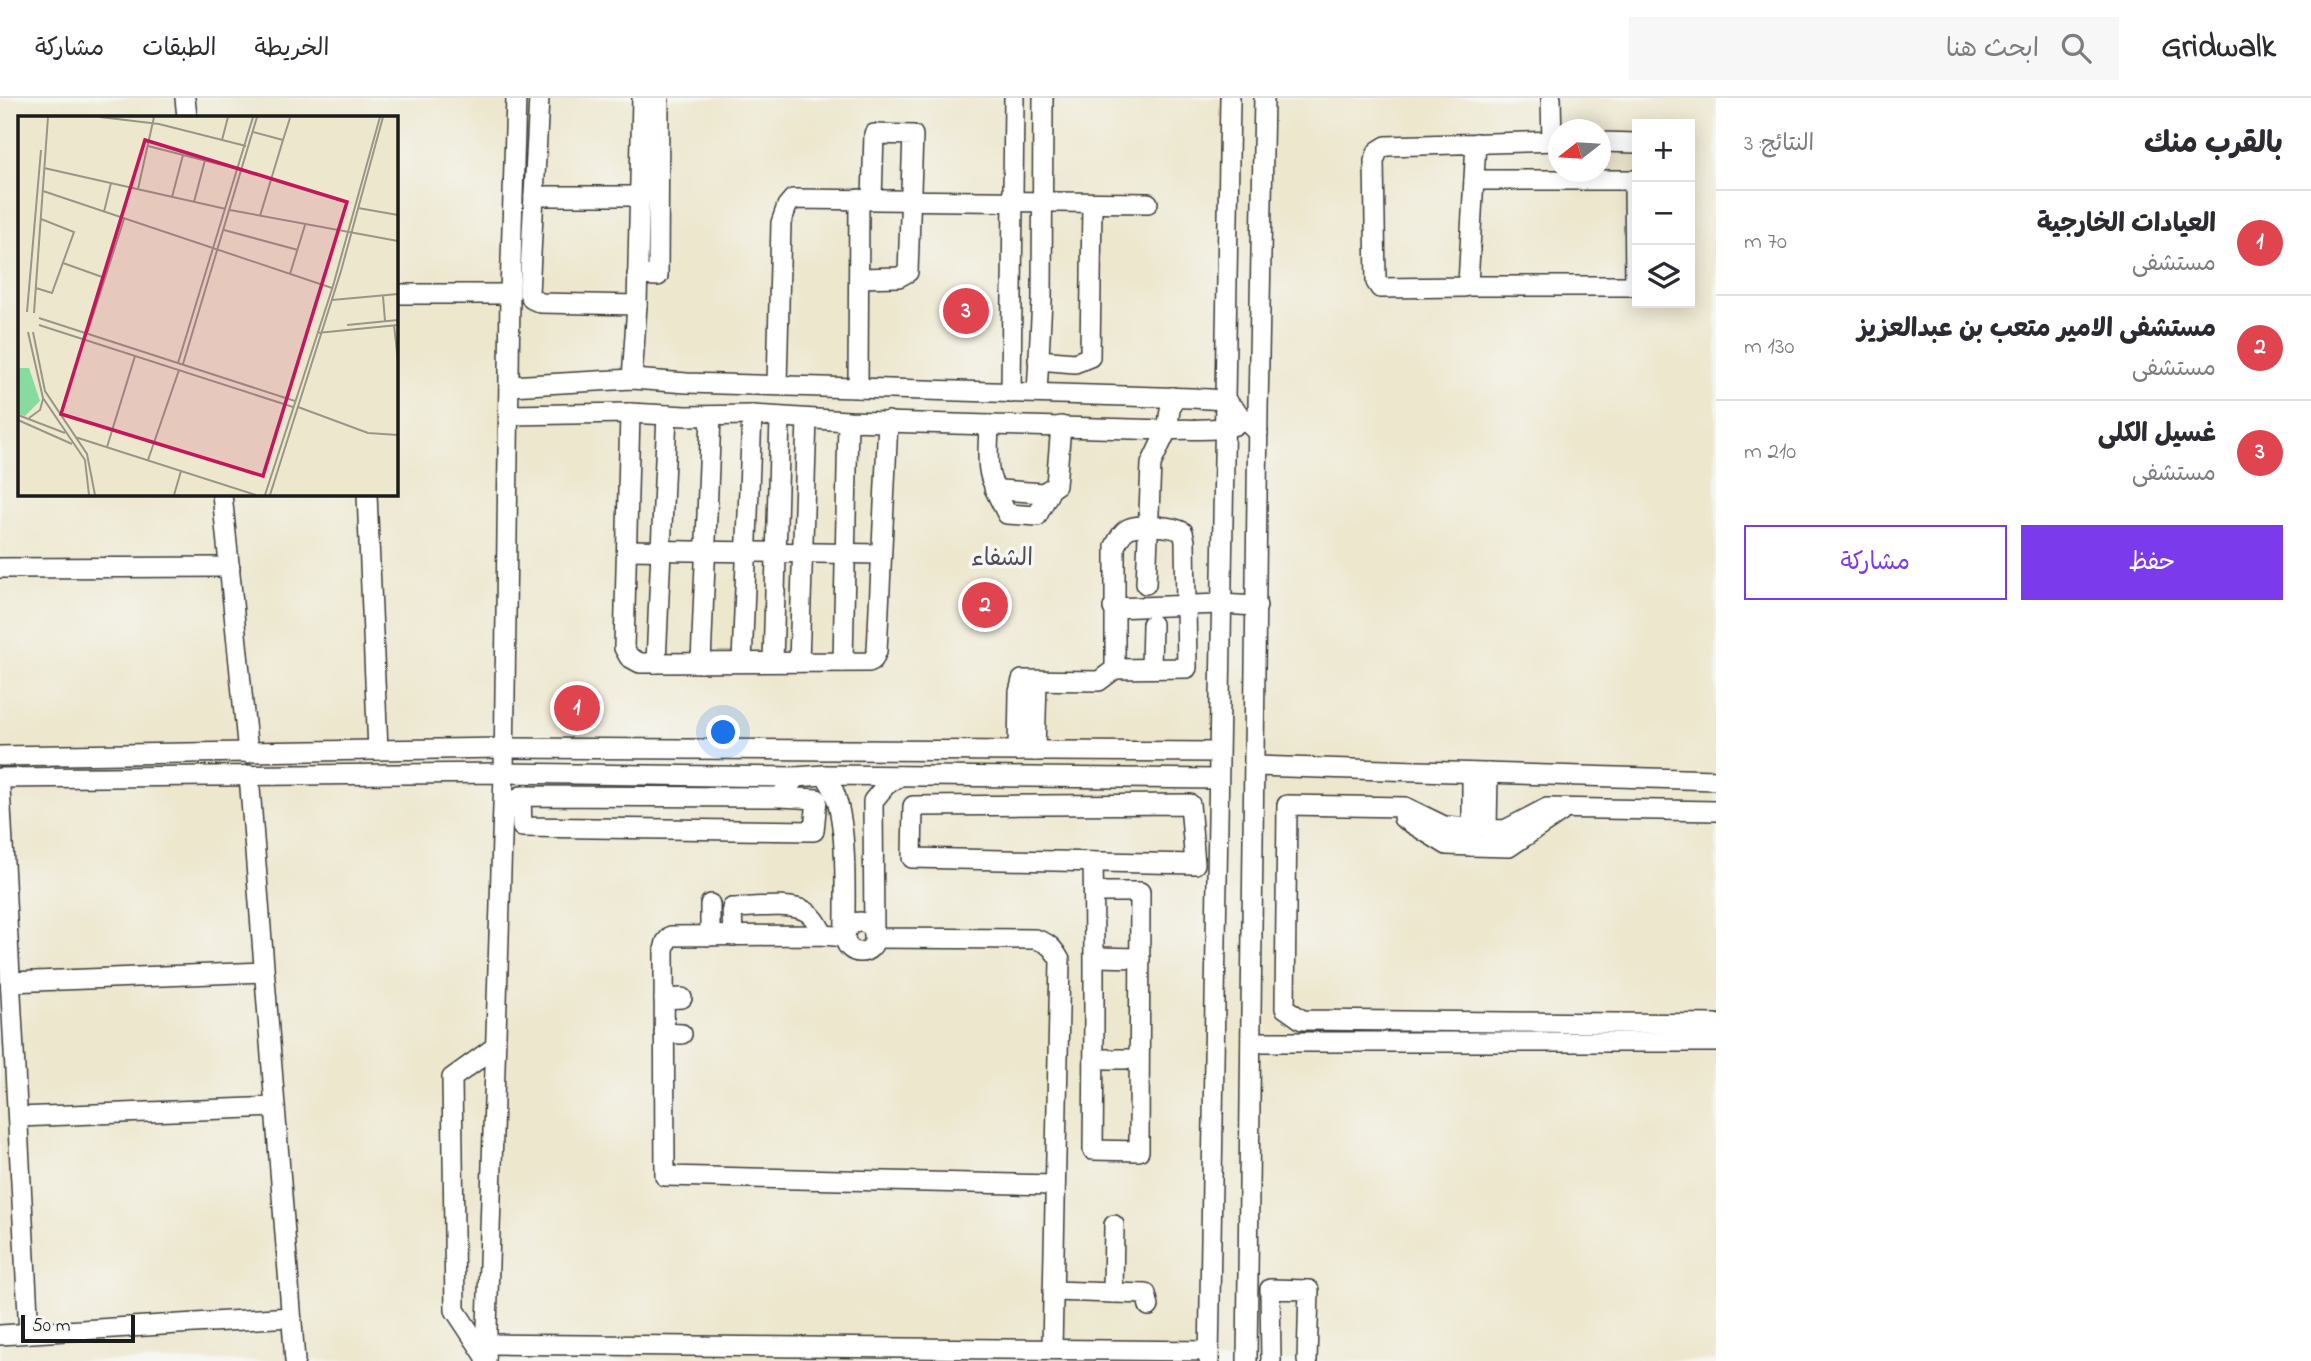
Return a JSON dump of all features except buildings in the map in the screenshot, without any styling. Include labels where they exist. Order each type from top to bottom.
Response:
[{"type":"street","points":[[185,98],[187,116]]},
{"type":"street","points":[[486,1354],[504,773],[510,294],[516,98]]},
{"type":"street","points":[[539,98],[529,293],[532,299],[541,303],[637,305]]},
{"type":"street","points":[[632,379],[637,305],[642,98]]},
{"type":"street","points":[[637,275],[658,276],[659,98]]},
{"type":"street","points":[[1011,393],[1014,98]]},
{"type":"street","points":[[1037,393],[1042,300],[1043,98]]},
{"type":"street","points":[[486,1354],[858,1354],[1052,1349],[1113,1355],[1209,1356],[1230,98]]},
{"type":"street","points":[[1247,1361],[1255,766],[1254,420],[1264,98]]},
{"type":"street","points":[[1550,98],[1552,119]]},
{"type":"street","points":[[858,388],[859,278],[865,199],[874,134],[913,135],[908,272],[899,277],[859,278]]},
{"type":"street","points":[[1548,141],[1386,146],[1378,151],[1374,161],[1376,282],[1380,288],[1635,286],[1636,182]]},
{"type":"street","points":[[1611,142],[1632,143]]},
{"type":"street","points":[[1465,286],[1469,278],[1476,143]]},
{"type":"street","points":[[1475,180],[1632,180]]},
{"type":"street","points":[[534,196],[639,196]]},
{"type":"street","points":[[777,385],[781,223],[787,206],[793,199],[1148,203]]},
{"type":"street","points":[[1038,360],[1075,363],[1090,357],[1092,203]]},
{"type":"street","points":[[397,294],[510,294]]},
{"type":"street","points":[[510,386],[632,379],[687,383],[1172,397],[1225,400],[1254,420]]},
{"type":"street","points":[[1146,584],[1151,464],[1167,430],[1172,397]]},
{"type":"street","points":[[630,413],[624,648],[629,657],[640,663],[869,662],[875,656],[888,421]]},
{"type":"street","points":[[509,415],[752,415],[848,421],[1167,430],[1224,429],[1254,420]]},
{"type":"street","points":[[656,663],[667,415]]},
{"type":"street","points":[[742,662],[752,415]]},
{"type":"street","points":[[701,663],[711,416]]},
{"type":"street","points":[[773,662],[780,418]]},
{"type":"street","points":[[799,662],[807,419]]},
{"type":"street","points":[[843,662],[848,421]]},
{"type":"street","points":[[989,425],[989,479],[994,488],[1043,493],[1056,485],[1061,426]]},
{"type":"street","points":[[222,495],[248,753]]},
{"type":"street","points":[[367,495],[378,750]]},
{"type":"street","points":[[1026,777],[1026,751],[1037,681],[1099,681],[1115,668],[1187,668],[1185,541],[1183,532],[1176,528],[1130,528],[1122,533],[1115,546],[1115,668]]},
{"type":"street","points":[[627,550],[880,554]]},
{"type":"street","points":[[0,568],[230,568]]},
{"type":"street","points":[[1114,608],[1220,604],[1256,607]]},
{"type":"street","points":[[1151,668],[1152,624]]},
{"type":"street","points":[[0,756],[503,748],[1217,752]]},
{"type":"street","points":[[1255,766],[1716,780]]},
{"type":"street","points":[[0,778],[550,773],[1217,779]]},
{"type":"street","points":[[550,773],[565,796]]},
{"type":"street","points":[[1479,837],[1480,773]]},
{"type":"street","points":[[249,775],[295,1361]]},
{"type":"street","points":[[824,775],[831,782],[837,797],[843,832],[845,937]]},
{"type":"street","points":[[874,938],[873,801],[886,785],[900,776]]},
{"type":"street","points":[[991,776],[1005,787],[1007,806]]},
{"type":"street","points":[[780,797],[796,777]]},
{"type":"street","points":[[0,788],[29,1333]]},
{"type":"street","points":[[521,796],[780,797],[817,799],[814,831],[522,827],[521,796]]},
{"type":"street","points":[[1190,804],[1195,864],[1093,862],[912,858],[913,806],[1190,804]]},
{"type":"street","points":[[1716,811],[1569,806],[1510,848],[1444,826],[1405,807],[1287,806],[1285,1008],[1302,1020],[1716,1024]]},
{"type":"street","points":[[1093,862],[1093,1150],[1139,1151],[1140,892],[1094,892]]},
{"type":"street","points":[[710,904],[710,936]]},
{"type":"street","points":[[733,936],[732,908],[786,907],[806,911],[815,919],[824,935]]},
{"type":"street","points":[[845,937],[848,928],[861,923],[869,926],[874,938]]},
{"type":"street","points":[[845,937],[671,936],[666,942],[673,998],[673,1034],[670,1140],[664,1176],[1055,1185]]},
{"type":"street","points":[[874,938],[1035,939],[1054,948],[1060,960],[1052,1349]]},
{"type":"street","points":[[1095,957],[1140,958]]},
{"type":"street","points":[[10,982],[264,972]]},
{"type":"street","points":[[1251,1042],[1716,1042]]},
{"type":"street","points":[[486,1354],[455,1310],[452,1078],[495,1047]]},
{"type":"street","points":[[1094,1059],[1139,1059]]},
{"type":"street","points":[[18,1117],[275,1107]]},
{"type":"street","points":[[1113,1293],[1114,1225]]},
{"type":"street","points":[[1271,1361],[1270,1289],[1309,1290],[1307,1361]]},
{"type":"street","points":[[1053,1291],[1146,1294],[1149,1306]]},
{"type":"street","points":[[0,1335],[291,1317]]},
{"type":"place","name":"غسيل الكلى","points":[[966,311]]},
{"type":"place","name":"مستشفى الامير متعب بن عبدالعزيز","points":[[985,605]]},
{"type":"place","name":"العيادات الخارجية","points":[[577,708]]},
{"type":"district","name":"الشفاء","points":[[1002,557]]}]
